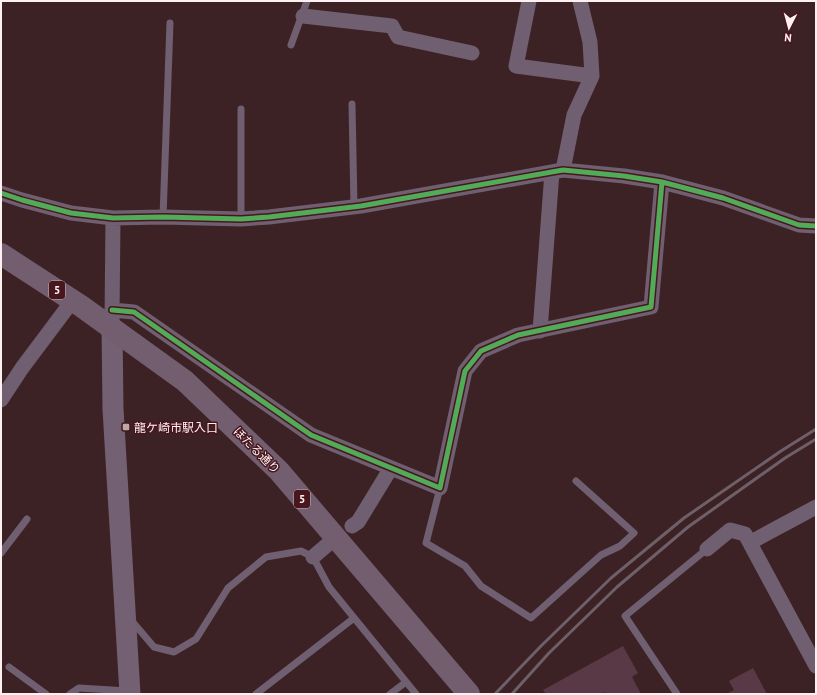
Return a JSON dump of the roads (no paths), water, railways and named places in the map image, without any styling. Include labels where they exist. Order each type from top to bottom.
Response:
[{"type":"main road","name":"ほたる通り","points":[[1,254],[73,300],[112,318],[185,381],[279,471],[470,694]]},
{"type":"street","points":[[529,1],[516,66],[592,76]]},
{"type":"street","points":[[540,331],[558,171],[574,115],[592,76],[590,42],[580,1]]},
{"type":"street","points":[[303,16],[392,26],[398,37],[472,53]]},
{"type":"street","points":[[1,193],[71,213],[113,218],[163,217],[241,219],[354,207],[558,171],[624,176],[662,182],[723,198],[798,225],[816,226]]},
{"type":"street","points":[[112,318],[134,312],[311,435],[440,488],[465,371],[481,351],[518,335],[651,307],[662,182]]},
{"type":"street","points":[[113,218],[113,403],[130,693]]},
{"type":"street","points":[[1,400],[22,368],[73,300]]},
{"type":"street","points":[[352,526],[358,522],[391,468]]},
{"type":"street","points":[[751,542],[816,508]]},
{"type":"street","points":[[707,549],[730,530],[745,534],[751,542],[816,666]]},
{"type":"street","points":[[313,557],[328,545]]},
{"type":"lane","points":[[291,45],[303,16],[307,1]]},
{"type":"lane","points":[[163,217],[170,23]]},
{"type":"lane","points":[[352,104],[354,207]]},
{"type":"lane","points":[[241,109],[241,219]]},
{"type":"lane","points":[[440,488],[426,543],[465,566],[481,586],[531,618],[601,555],[620,546],[634,533],[576,481]]},
{"type":"lane","points":[[1,553],[27,519]]},
{"type":"lane","points":[[677,694],[625,616],[707,549]]},
{"type":"lane","points":[[126,614],[154,647],[174,652],[196,639],[228,588],[266,557],[301,551],[313,557],[329,587],[416,694]]},
{"type":"lane","points":[[256,694],[354,618]]},
{"type":"lane","points":[[9,666],[46,694]]},
{"type":"lane","points":[[390,694],[406,682]]},
{"type":"lane","points":[[70,694],[79,688],[130,693]]},
{"type":"railway","points":[[495,694],[541,646],[611,578],[684,518],[781,451],[816,429]]},
{"type":"railway","points":[[512,694],[549,653],[617,587],[688,527],[785,458],[816,439]]},
{"type":"place","name":"龍ケ崎市駅入口","points":[[126,427]]}]
